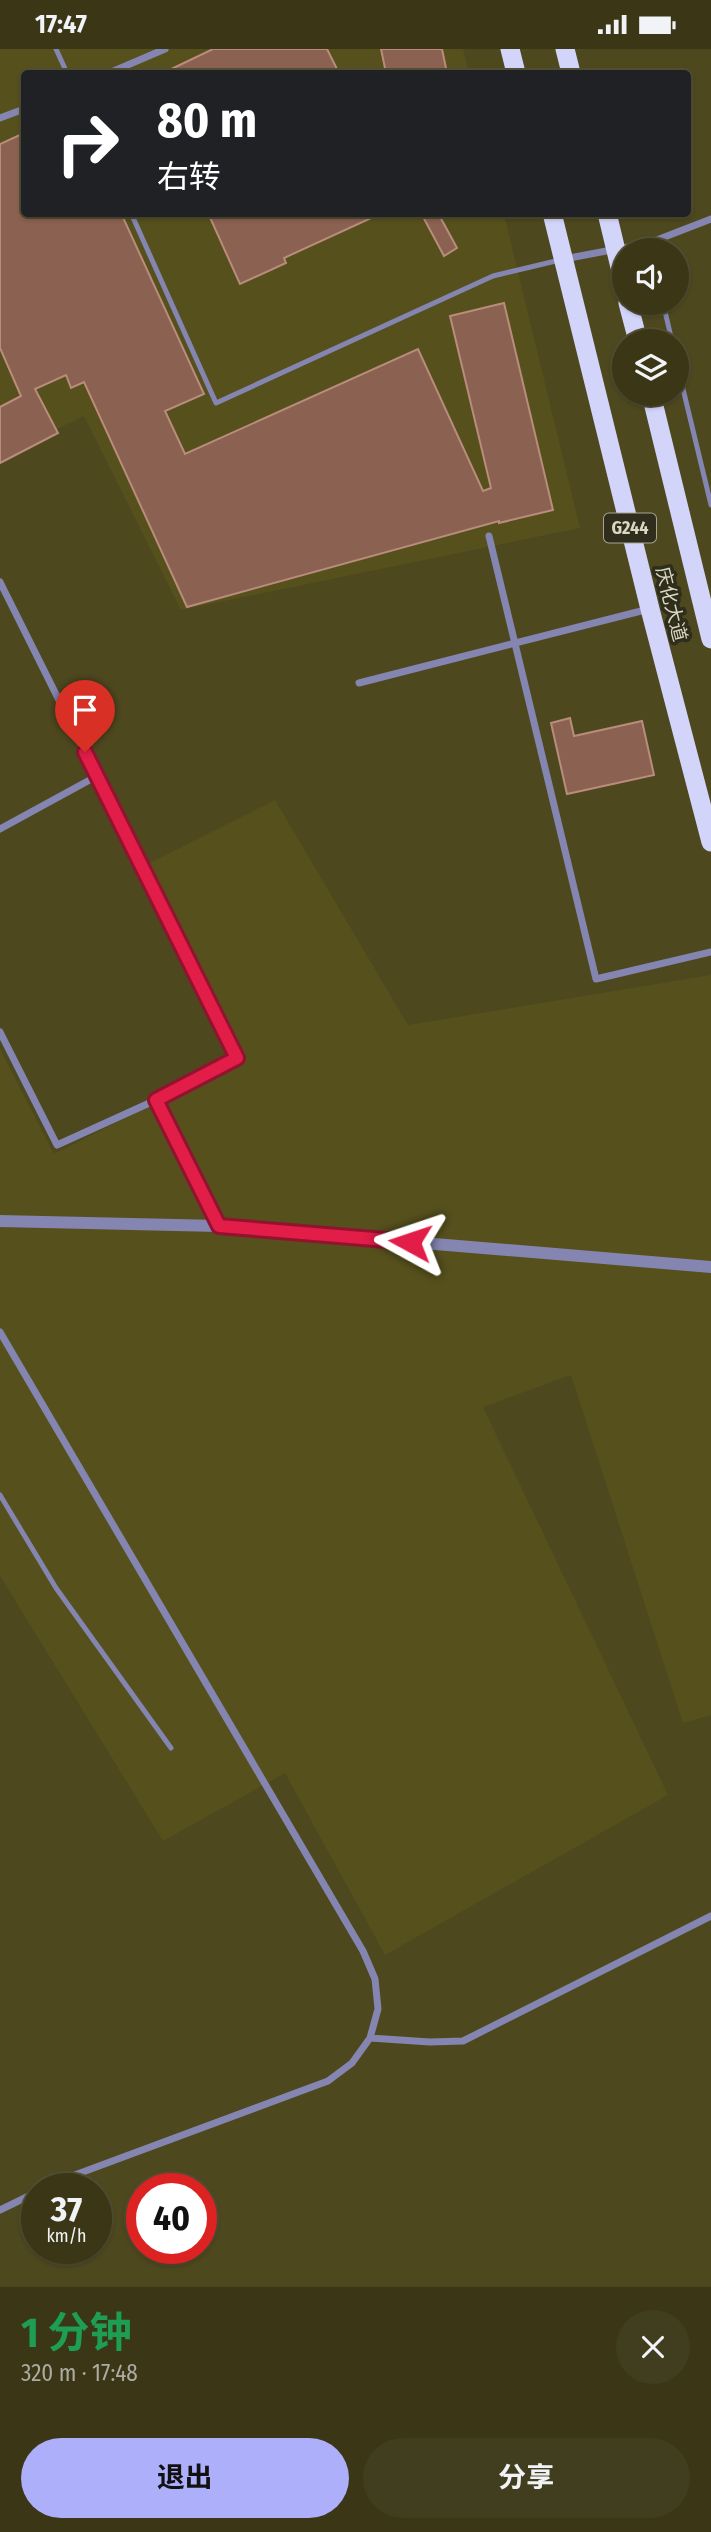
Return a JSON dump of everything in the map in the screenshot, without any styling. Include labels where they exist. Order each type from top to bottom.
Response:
[{"type":"highway","points":[[510,49],[515,70]]},
{"type":"highway","points":[[565,49],[570,70]]},
{"type":"highway","name":"庆化大道","points":[[553,217],[711,842]]},
{"type":"highway","points":[[608,217],[612,238]]},
{"type":"highway","name":"庆化大道","points":[[654,406],[711,639]]},
{"type":"street","points":[[116,70],[164,49]]},
{"type":"street","points":[[0,118],[21,110]]},
{"type":"street","points":[[669,238],[711,219]]},
{"type":"street","points":[[563,260],[612,251]]},
{"type":"street","points":[[489,535],[596,978],[711,952]]},
{"type":"street","points":[[0,582],[237,1058],[156,1100],[57,1145],[0,1032]]},
{"type":"street","points":[[359,683],[650,609]]},
{"type":"street","points":[[0,829],[97,776]]},
{"type":"street","points":[[156,1100],[219,1226]]},
{"type":"street","points":[[0,1221],[219,1226],[711,1267]]},
{"type":"street","points":[[0,1332],[363,1951],[376,1979],[378,2009],[369,2038],[352,2063],[328,2081],[80,2173]]},
{"type":"street","points":[[369,2038],[463,2041],[711,1916]]},
{"type":"street","points":[[0,2210],[21,2200]]},
{"type":"lane","points":[[56,49],[66,70]]},
{"type":"lane","points":[[133,217],[216,403],[493,276],[563,260]]},
{"type":"lane","points":[[687,406],[711,505]]},
{"type":"lane","points":[[0,1495],[56,1588],[172,1748]]},
{"type":"shaded area","points":[[0,49],[463,49],[468,70],[21,70],[21,217],[505,217],[580,528],[181,610],[84,416],[0,457]]},
{"type":"shaded area","points":[[275,800],[408,1025],[711,975],[711,1715],[683,1723],[571,1375],[483,1407],[668,1795],[385,1955],[285,1773],[163,1841],[0,1576],[0,1049],[54,1154],[246,1057],[148,864]]},
{"type":"building","points":[[213,49],[327,49],[338,70],[169,70]]},
{"type":"building","points":[[381,49],[442,49],[446,70],[385,70]]},
{"type":"building","points":[[21,134],[21,217],[123,217],[204,394],[165,411],[185,454],[418,349],[483,491],[491,488],[450,316],[504,303],[553,510],[499,521],[187,607],[84,382],[71,388],[66,375],[35,389],[58,433],[0,463],[0,407],[21,396],[0,348],[0,144]]},
{"type":"building","points":[[210,217],[373,217],[284,258],[286,263],[240,284]]},
{"type":"building","points":[[423,217],[440,217],[457,248],[444,256]]},
{"type":"building","points":[[570,718],[574,736],[642,721],[654,775],[567,794],[551,723]]},
{"type":"route","points":[[85,752],[237,1058],[156,1100],[219,1226],[410,1242]]}]
